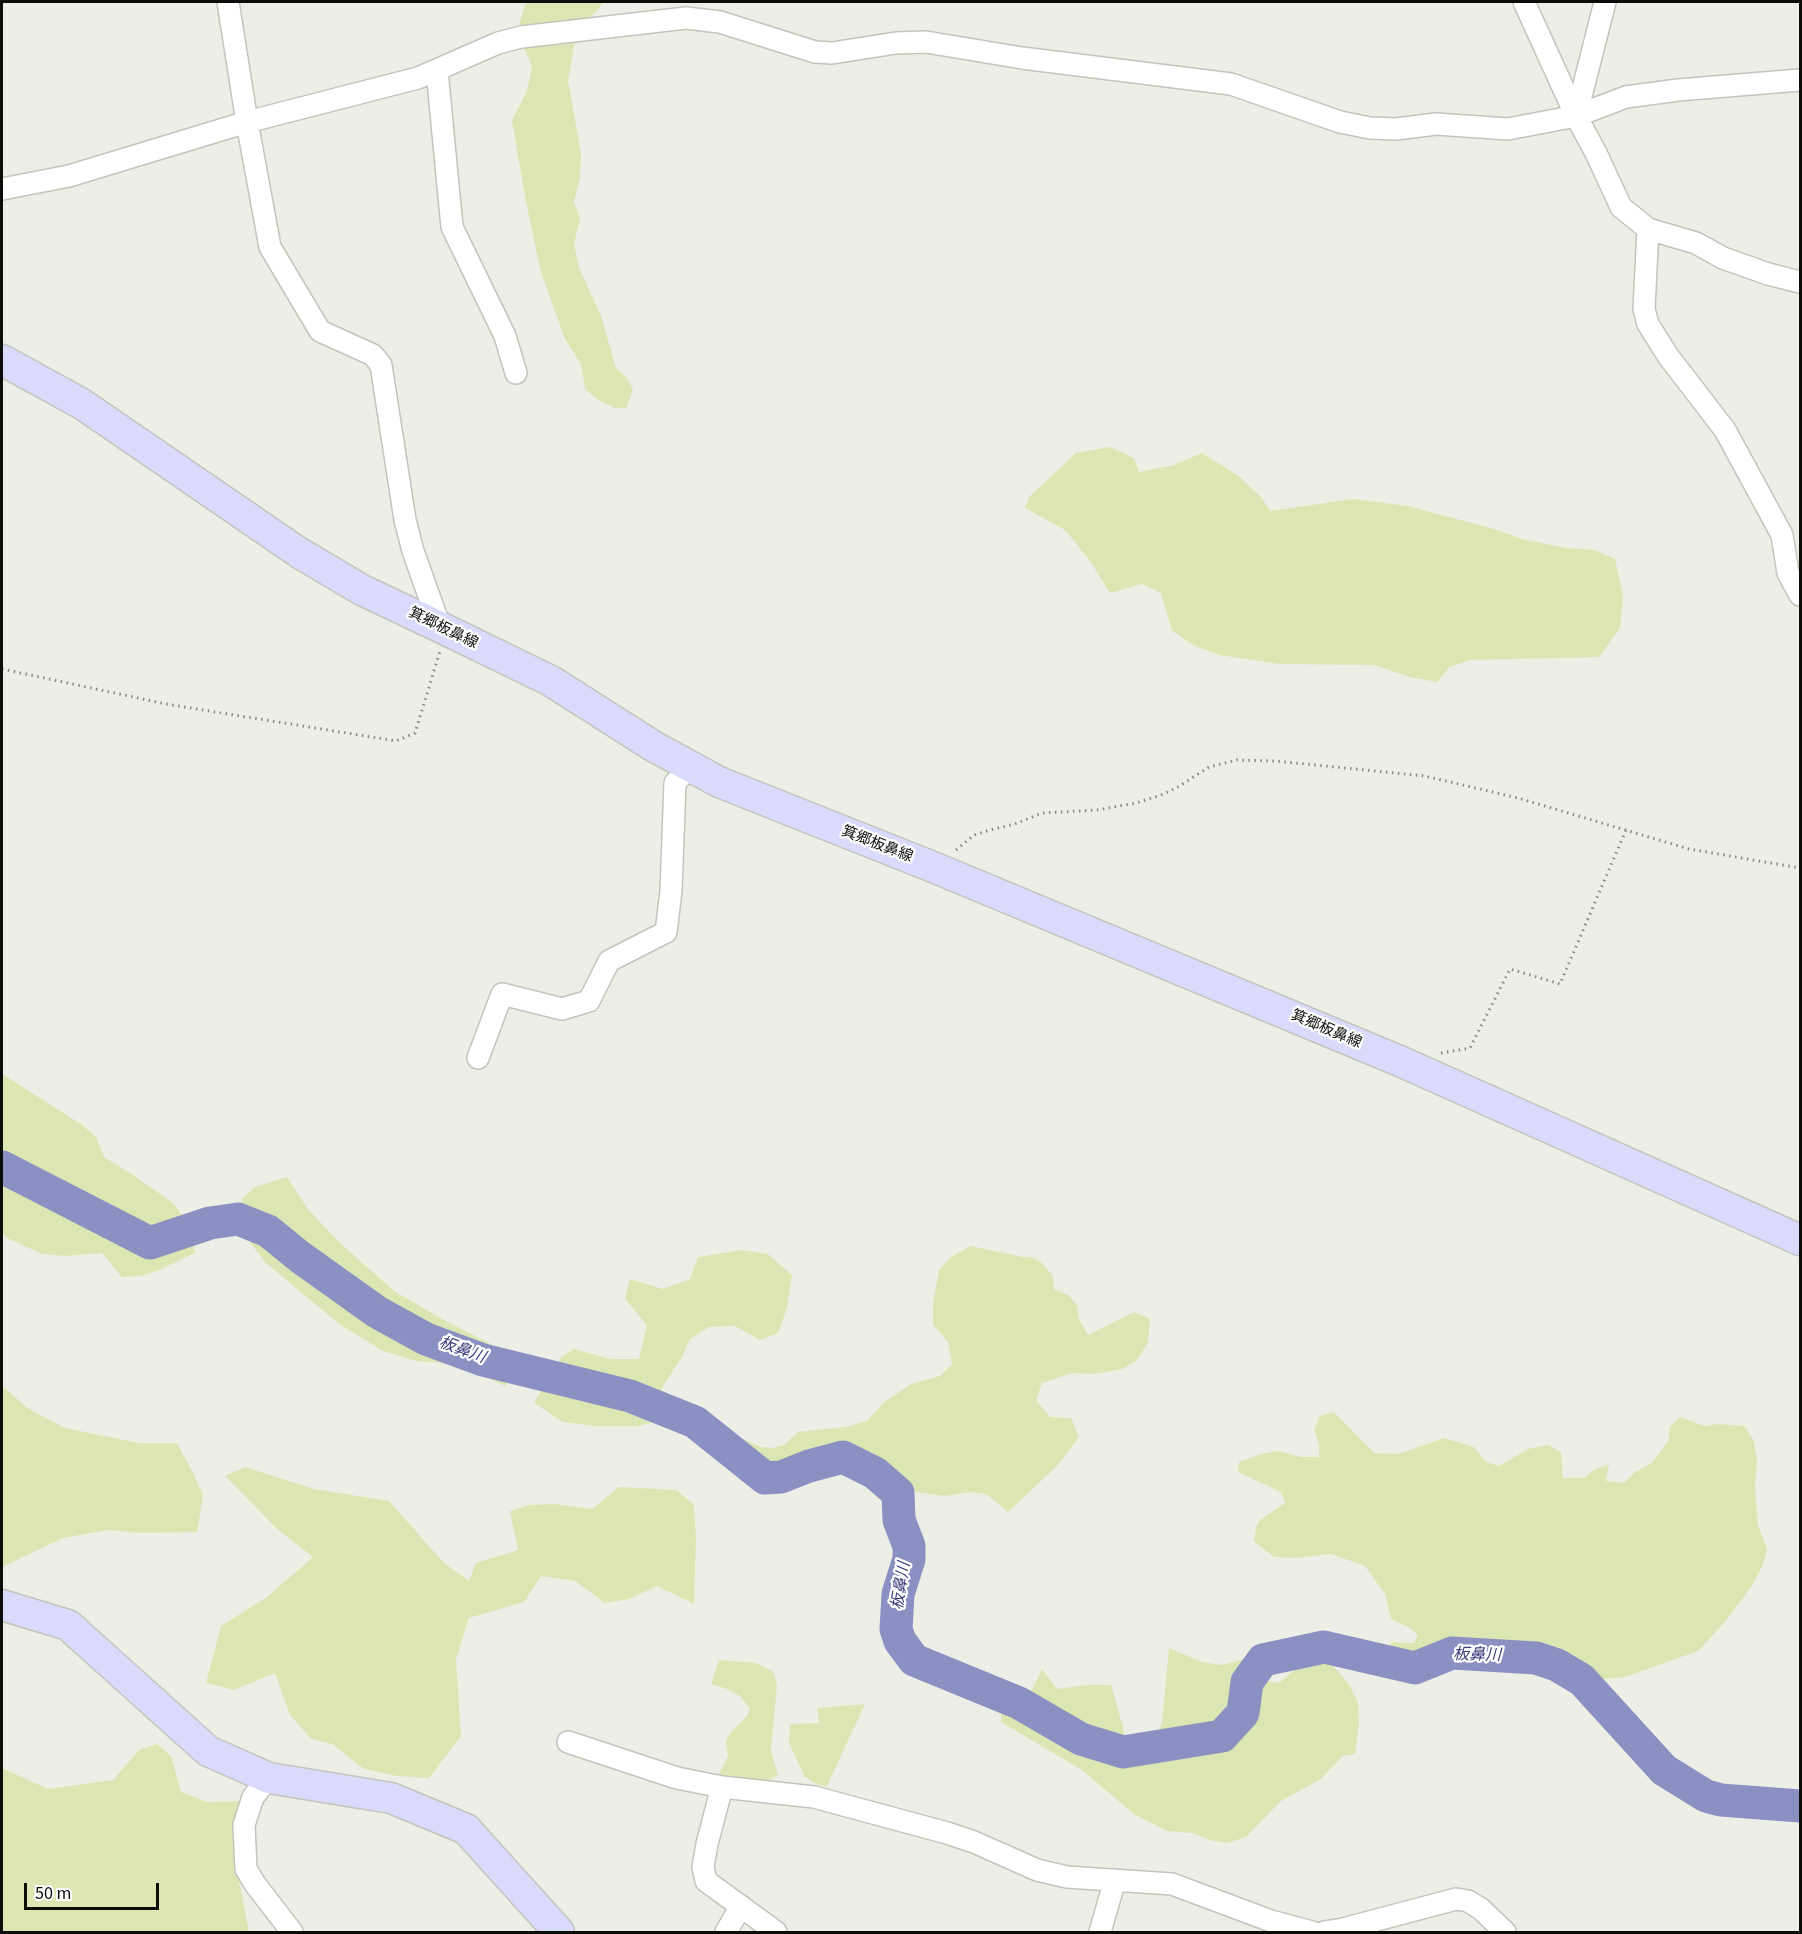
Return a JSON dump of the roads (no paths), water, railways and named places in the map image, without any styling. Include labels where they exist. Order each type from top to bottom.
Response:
[{"type":"main road","name":"箕郷板鼻線","points":[[2,360],[82,404],[298,552],[362,590],[551,681],[653,746],[719,782],[789,812],[933,867],[1414,1067],[1800,1240]]},
{"type":"main road","points":[[2,1605],[68,1625],[208,1750],[269,1778],[390,1798],[466,1829],[559,1932]]},
{"type":"street","points":[[228,2],[270,247],[320,331],[374,355],[381,365],[405,520],[413,550],[443,628]]},
{"type":"street","points":[[1524,2],[1621,207],[1648,230],[1696,243],[1723,258],[1768,274],[1800,282]]},
{"type":"street","points":[[1576,116],[1605,2]]},
{"type":"street","points":[[2,189],[69,176],[247,122],[418,78],[498,43],[520,37],[686,18],[720,22],[815,52],[832,53],[896,43],[926,42],[1022,58],[1231,84],[1340,122],[1370,128],[1396,129],[1436,124],[1508,129],[1576,116],[1626,97],[1678,90],[1800,80]]},
{"type":"street","points":[[437,71],[453,227],[505,336],[516,373]]},
{"type":"street","points":[[1648,230],[1644,309],[1648,324],[1668,356],[1725,430],[1782,535],[1788,573],[1800,595]]},
{"type":"street","points":[[478,1058],[502,994],[562,1009],[589,1001],[609,961],[666,932],[671,891],[675,783],[690,766]]},
{"type":"street","points":[[568,1742],[677,1778],[722,1787],[814,1797],[947,1833],[974,1842],[1037,1870],[1067,1877],[1172,1884],[1271,1922],[1312,1932]]},
{"type":"street","points":[[269,1778],[253,1797],[244,1825],[246,1869],[292,1932]]},
{"type":"street","points":[[722,1787],[703,1867],[706,1881],[776,1932]]},
{"type":"street","points":[[1100,1932],[1115,1880]]},
{"type":"street","points":[[1324,1932],[1456,1899],[1468,1900],[1505,1932]]},
{"type":"street","points":[[726,1932],[741,1906]]},
{"type":"waterway","name":"板鼻川","points":[[2,1167],[150,1243],[210,1223],[238,1219],[268,1231],[377,1312],[426,1339],[483,1360],[630,1396],[695,1422],[765,1478],[781,1477],[809,1466],[843,1457],[875,1473],[898,1493],[899,1520],[909,1546],[909,1559],[898,1594],[896,1629],[900,1641],[914,1660],[1019,1703],[1081,1739],[1123,1752],[1222,1736],[1243,1713],[1247,1682],[1263,1660],[1324,1647],[1415,1668],[1452,1653],[1536,1658],[1557,1665],[1582,1680],[1664,1770],[1706,1796],[1721,1800],[1800,1806]]}]
